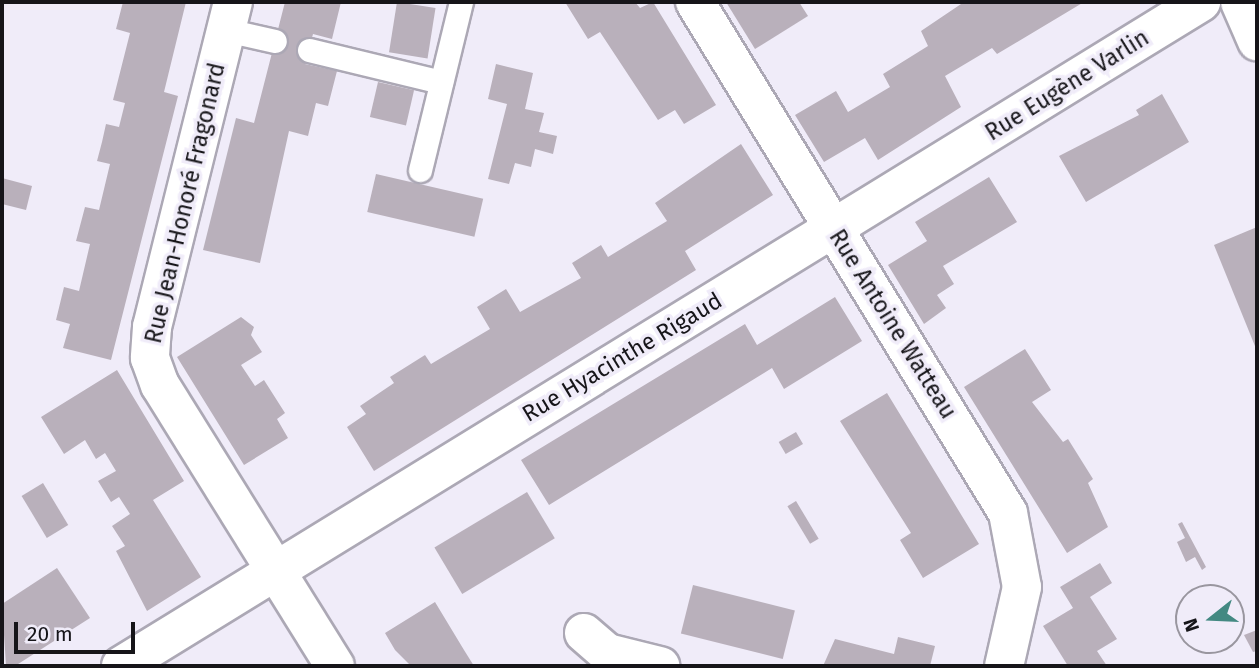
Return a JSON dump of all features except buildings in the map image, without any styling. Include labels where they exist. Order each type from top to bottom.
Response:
[{"type":"street","name":"Rue Antoine Watteau","points":[[695,2],[1007,513],[1021,587],[1004,666]]},
{"type":"street","name":"Rue Eugène Varlin","points":[[970,146],[1201,2]]},
{"type":"street","points":[[1240,2],[1257,41]]},
{"type":"street","name":"Rue Jean-Honoré Fragonard","points":[[230,16],[149,348],[160,385],[335,666]]},
{"type":"street","name":"Rue Hyacinthe Rigaud","points":[[121,666],[275,569],[970,146]]},
{"type":"street","points":[[584,633],[607,653],[660,666]]},
{"type":"lane","points":[[420,170],[461,2]]},
{"type":"lane","points":[[230,16],[275,41]]},
{"type":"lane","points":[[309,50],[441,82]]}]
